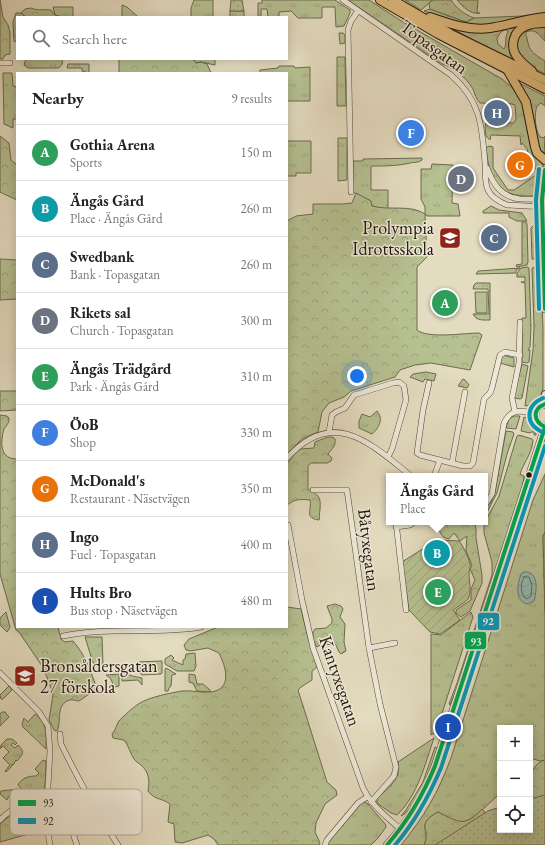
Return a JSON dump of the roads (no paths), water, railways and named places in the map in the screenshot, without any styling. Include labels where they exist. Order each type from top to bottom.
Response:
[{"type":"highway","points":[[380,0],[438,34],[545,89]]},
{"type":"highway","points":[[393,0],[485,51],[543,79]]},
{"type":"highway","points":[[412,11],[444,22],[471,28],[490,28],[532,19],[545,18]]},
{"type":"highway","points":[[543,79],[518,58],[513,42],[515,35],[524,27],[531,24],[545,23]]},
{"type":"highway","points":[[508,71],[526,102],[535,147],[537,153],[545,160]]},
{"type":"street","name":"Topasgatan","points":[[342,0],[451,75],[465,88],[476,107],[480,120],[486,166],[486,184],[489,192],[497,200],[507,205],[543,207]]},
{"type":"street","points":[[351,192],[348,30],[351,21],[358,10]]},
{"type":"street","points":[[0,63],[10,63]]},
{"type":"street","name":"Topasgatan","points":[[486,166],[493,183],[503,193],[514,198],[543,200]]},
{"type":"street","points":[[545,170],[543,200],[545,310]]},
{"type":"street","points":[[515,412],[512,398],[520,355],[520,322]]},
{"type":"street","points":[[429,383],[423,410],[417,451],[420,455],[468,467],[474,463],[484,399],[490,393],[492,388],[500,355],[505,352],[520,355]]},
{"type":"street","points":[[329,432],[332,415],[344,408],[354,395],[399,382],[404,386],[406,400],[388,458]]},
{"type":"street","points":[[452,463],[465,392]]},
{"type":"street","points":[[387,845],[400,829],[421,797],[435,766],[545,427],[538,424],[535,414],[538,407],[543,404],[545,394]]},
{"type":"street","points":[[488,500],[492,494],[504,423],[507,417],[515,412],[535,414]]},
{"type":"street","points":[[288,457],[303,442],[312,437],[329,432],[335,432],[356,436],[407,473]]},
{"type":"street","points":[[435,473],[440,460]]},
{"type":"street","name":"Båtyxegatan","points":[[313,490],[347,490],[369,648],[380,704],[396,767],[394,776],[371,802]]},
{"type":"street","name":"Kantyxegatan","points":[[288,525],[302,600],[313,648],[363,788],[371,802],[400,829]]},
{"type":"street","points":[[396,525],[406,610]]},
{"type":"street","points":[[63,636],[83,631],[191,628]]},
{"type":"street","points":[[369,648],[395,644]]},
{"type":"street","points":[[0,673],[40,712],[48,726],[50,751],[47,789]]},
{"type":"street","points":[[60,734],[61,744],[84,789]]},
{"type":"street","points":[[325,844],[358,803],[367,797]]},
{"type":"street","points":[[0,820],[10,811]]},
{"type":"street","points":[[48,835],[50,845]]},
{"type":"street","points":[[74,835],[77,845]]},
{"type":"street","points":[[112,835],[118,845]]},
{"type":"water","points":[[524,572],[529,572],[533,575],[536,582],[534,601],[528,604],[520,600],[518,591],[520,577]]},
{"type":"place","name":"Ingo","points":[[497,113]]},
{"type":"place","name":"ÖoB","points":[[411,133]]},
{"type":"place","name":"McDonald's","points":[[520,165]]},
{"type":"place","name":"Rikets sal","points":[[461,179]]},
{"type":"place","name":"Prolympia Idrottsskola","points":[[450,238]]},
{"type":"place","name":"Swedbank","points":[[494,238]]},
{"type":"place","name":"Gothia Arena","points":[[445,303]]},
{"type":"place","name":"Ängås Gård","points":[[437,553]]},
{"type":"place","name":"Ängås Trädgård","points":[[438,592]]},
{"type":"place","name":"Bronsåldersgatan 27 förskola","points":[[25,676]]},
{"type":"place","name":"Hults Bro","points":[[448,727]]}]
